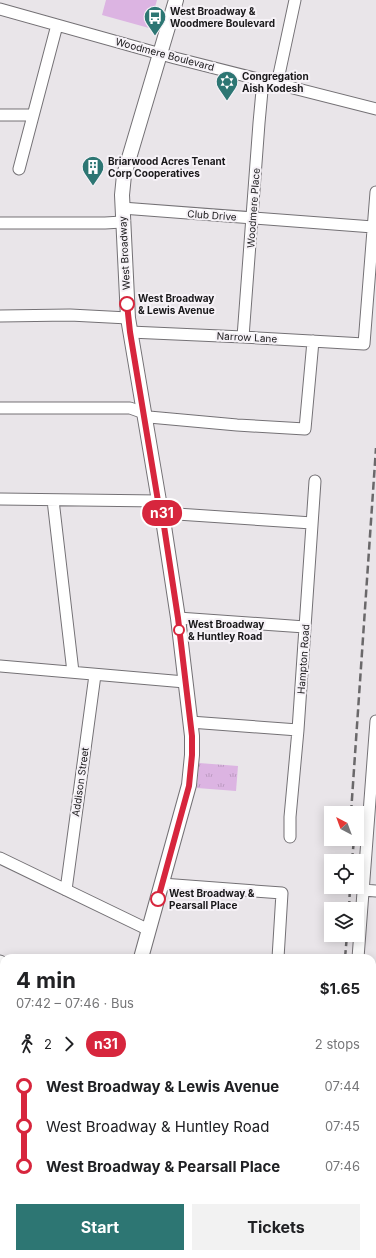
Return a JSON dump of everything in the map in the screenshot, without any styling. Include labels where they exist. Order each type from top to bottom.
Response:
[{"type":"main road","name":"West Broadway","points":[[142,954],[189,786],[192,755],[186,682],[178,618],[129,325],[122,195],[124,175],[176,0]]},
{"type":"street","points":[[277,84],[295,0]]},
{"type":"street","name":"Woodmere Boulevard","points":[[0,10],[376,109]]},
{"type":"street","points":[[18,169],[57,25]]},
{"type":"street","name":"Woodmere Place","points":[[243,337],[263,80]]},
{"type":"street","points":[[0,115],[32,115]]},
{"type":"street","points":[[373,227],[376,192]]},
{"type":"street","name":"Club Drive","points":[[0,223],[105,223],[122,215],[252,218],[373,227]]},
{"type":"street","name":"Narrow Lane","points":[[0,316],[70,315],[129,325],[243,337],[364,344],[373,227]]},
{"type":"street","points":[[0,408],[130,408],[144,412],[149,417],[305,429],[312,341]]},
{"type":"street","name":"Hampton Road","points":[[290,837],[290,817],[298,730],[315,480]]},
{"type":"street","points":[[0,499],[53,500],[160,507],[312,523]]},
{"type":"street","points":[[53,500],[73,672]]},
{"type":"street","points":[[178,618],[305,627]]},
{"type":"street","points":[[0,666],[186,682]]},
{"type":"street","name":"Addison Street","points":[[66,890],[95,675]]},
{"type":"street","points":[[364,882],[375,762],[376,721]]},
{"type":"street","points":[[190,722],[298,730]]},
{"type":"street","points":[[0,858],[149,930]]},
{"type":"street","points":[[162,884],[282,893],[278,954]]},
{"type":"street","points":[[364,890],[376,891]]},
{"type":"street","points":[[358,954],[363,894]]},
{"type":"green space","points":[[106,0],[157,0],[149,28],[102,15]]},
{"type":"green space","points":[[199,763],[238,766],[236,791],[197,788]]},
{"type":"railway","points":[[351,806],[376,448]]},
{"type":"railway","points":[[353,846],[353,854]]},
{"type":"railway","points":[[349,902],[350,894]]},
{"type":"railway","points":[[345,954],[346,942]]},
{"type":"bus line","name":"n31","points":[[127,304],[130,332],[158,501],[162,513],[186,682],[192,736],[189,786],[158,899]]},
{"type":"place","name":"West Broadway & Woodmere Boulevard","points":[[155,36]]},
{"type":"place","name":"Congregation Aish Kodesh","points":[[227,102]]},
{"type":"place","name":"Briarwood Acres Tenant Corp Cooperatives","points":[[93,186]]},
{"type":"place","name":"West Broadway & Lewis Avenue","points":[[127,304]]},
{"type":"place","name":"West Broadway & Huntley Road","points":[[179,630]]},
{"type":"place","name":"West Broadway & Pearsall Place","points":[[158,899]]}]
